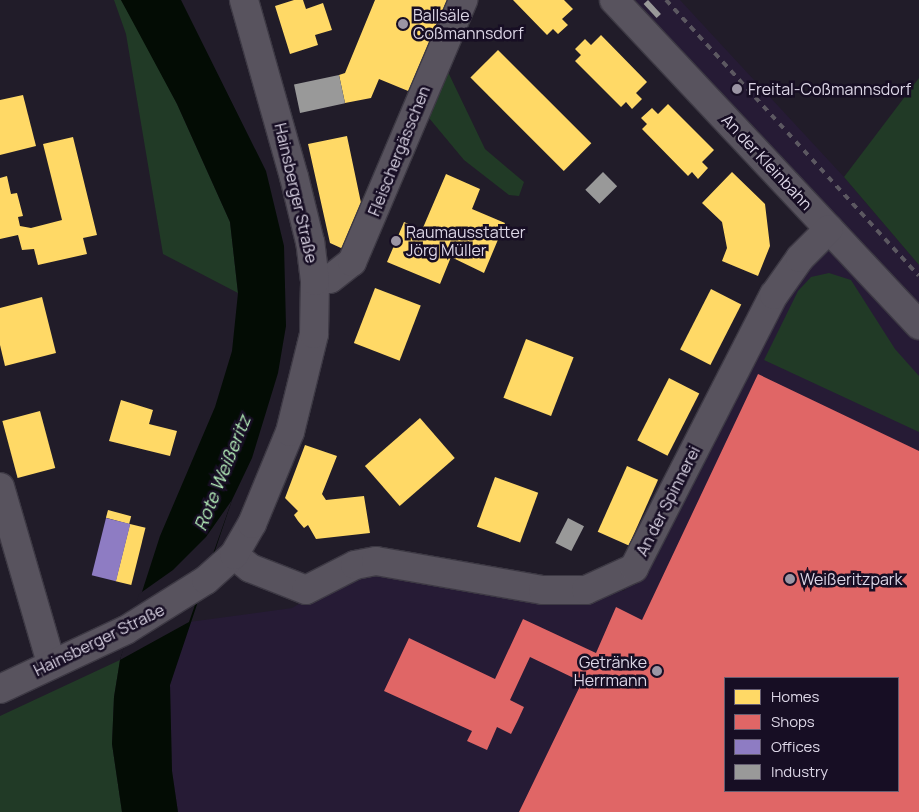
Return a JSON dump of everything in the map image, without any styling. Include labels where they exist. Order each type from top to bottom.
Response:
[{"type":"street","name":"Hainsberger Straße","points":[[0,689],[126,630],[206,580],[234,555],[252,524],[290,432],[314,334],[315,280],[310,242],[294,177],[244,0]]},
{"type":"street","name":"Fleischergässchen","points":[[315,280],[330,279],[352,262],[464,0]]},
{"type":"street","name":"An der Kleinbahn","points":[[614,0],[919,325]]},
{"type":"street","name":"An der Spinnerei","points":[[234,555],[250,568],[306,590],[355,565],[376,561],[543,590],[586,590],[634,568],[774,295],[800,258],[829,229]]},
{"type":"street","points":[[0,487],[51,664]]},
{"type":"shaded area","points":[[630,0],[680,0],[844,177],[919,265],[919,812],[178,812],[172,771],[170,685],[189,622],[292,608],[381,556],[624,591],[831,210]]},
{"type":"green space","points":[[114,0],[121,0],[139,31],[177,104],[230,222],[238,293],[163,254],[126,34]]},
{"type":"green space","points":[[448,72],[485,149],[524,182],[519,196],[509,195],[464,160],[429,118]]},
{"type":"green space","points":[[919,78],[919,265],[844,177]]},
{"type":"green space","points":[[829,273],[851,280],[895,349],[919,376],[919,432],[764,360],[798,291],[811,277]]},
{"type":"green space","points":[[120,660],[114,697],[112,744],[122,812],[0,812],[0,716]]},
{"type":"water","name":"Rote Weißeritz","points":[[121,0],[181,0],[266,171],[284,246],[286,326],[278,373],[252,458],[232,500],[170,685],[172,771],[178,812],[122,812],[112,744],[114,697],[120,660],[160,536],[215,407],[232,351],[238,293],[230,222],[177,104]]},
{"type":"pier","points":[[232,500],[189,622],[120,660],[139,594],[173,570],[206,537]]},
{"type":"building: Homes","points":[[294,0],[303,0],[306,9],[323,3],[332,30],[315,35],[318,45],[290,54],[275,6]]},
{"type":"building: Homes","name":"Ballsäle Coßmannsdorf","points":[[375,0],[451,0],[413,93],[379,79],[371,98],[345,103],[339,75],[345,73]]},
{"type":"building: Homes","points":[[513,0],[564,0],[573,9],[562,19],[568,25],[558,34],[553,29],[547,35]]},
{"type":"building: Homes","points":[[601,35],[647,82],[636,93],[642,99],[632,109],[626,102],[621,107],[575,61],[581,55],[575,49],[585,39],[591,45]]},
{"type":"building: Homes","points":[[498,50],[591,143],[564,171],[470,78]]},
{"type":"building: Homes","points":[[23,95],[36,146],[0,155],[0,100]]},
{"type":"building: Homes","points":[[668,104],[714,150],[702,162],[708,168],[698,179],[692,172],[688,176],[642,129],[647,124],[641,118],[652,108],[658,114]]},
{"type":"building: Homes","points":[[347,136],[365,222],[352,225],[354,236],[349,245],[341,248],[330,243],[308,144]]},
{"type":"building: Homes","points":[[73,137],[97,235],[83,238],[87,254],[38,265],[34,249],[22,250],[18,235],[0,239],[0,178],[7,176],[11,194],[17,193],[23,216],[18,217],[20,226],[31,228],[62,220],[43,144]]},
{"type":"building: Homes","points":[[732,172],[765,204],[770,246],[758,276],[722,261],[727,248],[722,222],[702,203]]},
{"type":"building: Homes","points":[[446,174],[480,189],[472,209],[505,223],[484,273],[451,257],[440,284],[387,262],[404,222],[422,230]]},
{"type":"building: Homes","points":[[375,288],[421,306],[400,361],[354,343]]},
{"type":"building: Homes","points":[[711,289],[741,304],[710,365],[680,350]]},
{"type":"building: Homes","points":[[42,297],[56,353],[5,366],[0,345],[0,308]]},
{"type":"building: Homes","points":[[526,339],[574,357],[551,416],[503,398]]},
{"type":"building: Homes","points":[[669,378],[699,393],[668,456],[637,440]]},
{"type":"building: Homes","points":[[121,400],[153,410],[149,424],[177,431],[170,456],[109,441]]},
{"type":"building: Homes","points":[[40,411],[55,468],[18,478],[2,421]]},
{"type":"building: Homes","points":[[420,418],[455,458],[400,506],[365,466]]},
{"type":"building: Homes","points":[[305,445],[337,456],[322,494],[326,500],[364,496],[370,533],[316,539],[308,525],[304,528],[298,521],[294,515],[298,511],[285,498]]},
{"type":"building: Homes","points":[[627,466],[658,480],[629,546],[598,532]]},
{"type":"building: Homes","points":[[495,477],[538,493],[520,543],[477,527]]},
{"type":"building: Homes","points":[[108,510],[131,516],[129,524],[106,518]]},
{"type":"building: Homes","points":[[130,524],[146,528],[131,585],[116,581]]},
{"type":"building: Shops","name":"Weißeritzpark","points":[[758,374],[919,451],[919,812],[519,812],[582,682],[530,657],[510,700],[524,707],[518,720],[511,734],[497,727],[487,750],[467,741],[472,731],[384,691],[409,638],[495,679],[523,619],[596,653],[616,607],[642,620]]},
{"type":"building: Offices","points":[[106,518],[130,524],[116,581],[92,575]]},
{"type":"building: Industry","points":[[648,0],[661,14],[657,18],[644,4]]},
{"type":"building: Industry","points":[[339,75],[345,103],[300,113],[294,85]]},
{"type":"building: Industry","points":[[603,172],[617,186],[599,204],[585,190]]},
{"type":"building: Industry","points":[[568,518],[584,526],[571,551],[555,543]]},
{"type":"railway","points":[[666,0],[919,276]]},
{"type":"place","name":"Ballsäle Coßmannsdorf","points":[[403,24]]},
{"type":"place","name":"Freital-Coßmannsdorf","points":[[737,89]]},
{"type":"place","name":"Raumausstatter Jörg Müller","points":[[396,241]]},
{"type":"place","name":"Weißeritzpark","points":[[790,579]]},
{"type":"place","name":"Getränke Herrmann","points":[[657,671]]}]
